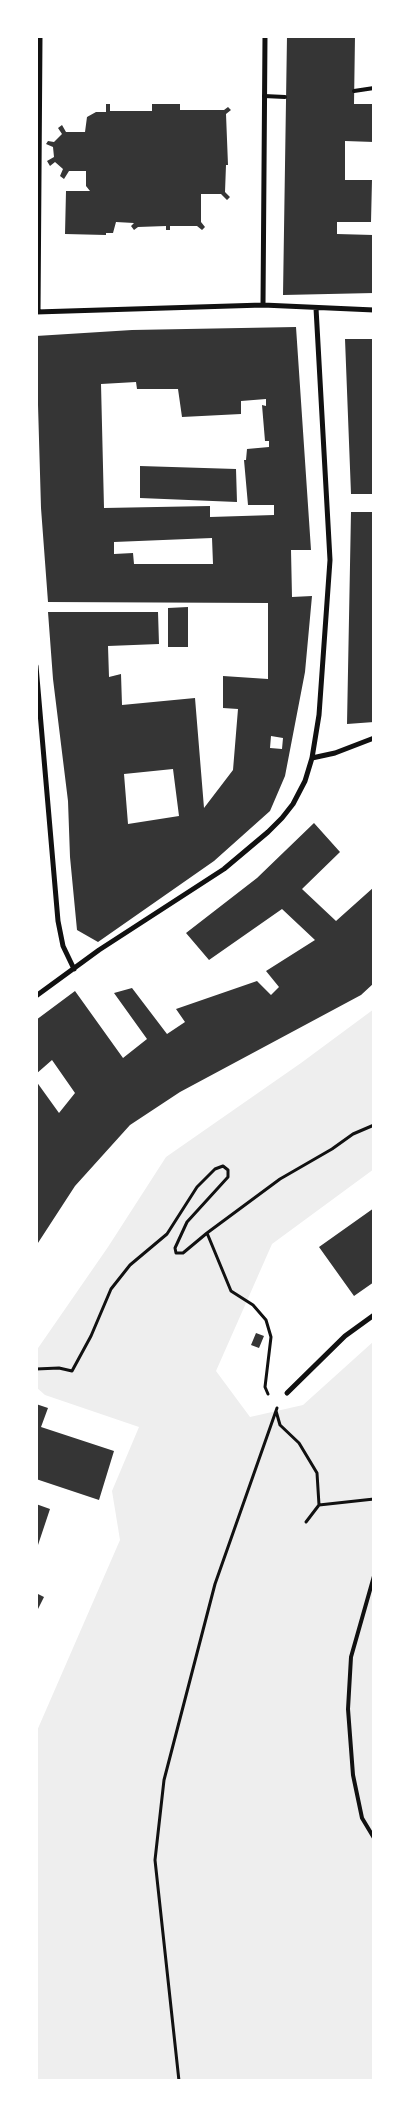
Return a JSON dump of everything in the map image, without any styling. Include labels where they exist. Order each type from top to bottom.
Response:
[{"type":"street","points":[[40,36],[37,312],[263,305],[374,310]]},
{"type":"street","points":[[263,305],[265,36]]},
{"type":"street","points":[[36,996],[224,869],[268,832],[293,804],[305,781],[312,758],[319,715],[330,560],[316,308]]},
{"type":"street","points":[[36,666],[58,922],[63,946],[74,969]]},
{"type":"street","points":[[312,758],[336,753],[374,738]]},
{"type":"street","points":[[287,1393],[346,1336],[374,1315]]},
{"type":"lane","points":[[354,92],[374,88]]},
{"type":"lane","points":[[264,96],[285,97]]},
{"type":"lane","points":[[374,1576],[352,1657],[348,1709],[353,1775],[362,1818],[374,1838]]},
{"type":"path","points":[[36,1369],[59,1368],[72,1371],[91,1336],[111,1289],[130,1265],[167,1234],[197,1187],[215,1169],[223,1166],[228,1170],[228,1177],[187,1222],[175,1248],[176,1253],[183,1253],[280,1179],[332,1149],[353,1134],[374,1125]]},
{"type":"path","points":[[207,1233],[232,1291],[253,1305],[266,1320],[271,1337],[265,1387],[276,1409],[280,1425],[299,1443],[318,1473],[319,1505],[306,1522]]},
{"type":"path","points":[[179,2081],[156,1860],[164,1780],[214,1584],[276,1409],[287,1393]]},
{"type":"path","points":[[319,1505],[374,1499]]},
{"type":"shaded area","points":[[374,1009],[374,1169],[272,1244],[216,1371],[250,1417],[303,1405],[374,1341],[374,1502],[372,1505],[374,1507],[374,2081],[36,2081],[36,1733],[120,1540],[112,1491],[139,1427],[45,1395],[36,1387],[36,1351],[108,1247],[166,1157],[301,1063]]},
{"type":"building","points":[[287,36],[355,36],[354,104],[374,104],[374,142],[345,141],[345,180],[372,180],[371,222],[337,222],[337,234],[373,235],[374,293],[283,295]]},
{"type":"building","points":[[106,104],[110,104],[110,111],[152,111],[152,104],[180,104],[180,110],[224,110],[228,107],[231,110],[226,114],[228,165],[226,165],[225,192],[230,197],[227,200],[221,194],[201,194],[201,222],[205,227],[202,230],[197,226],[170,226],[170,230],[166,230],[166,226],[138,227],[134,230],[131,226],[134,223],[116,222],[113,233],[106,233],[106,235],[65,234],[66,191],[90,191],[86,186],[86,171],[69,171],[64,179],[60,176],[63,169],[55,162],[50,166],[47,161],[54,157],[53,147],[46,144],[48,141],[54,142],[62,134],[58,128],[62,125],[66,132],[85,132],[87,117],[96,112],[106,112]]},
{"type":"building","points":[[296,327],[311,550],[291,550],[292,597],[312,596],[305,672],[285,776],[270,811],[214,861],[98,942],[77,930],[70,857],[68,801],[53,679],[48,612],[158,612],[159,644],[108,646],[109,677],[121,674],[122,705],[195,698],[204,808],[233,770],[238,709],[223,708],[223,676],[268,679],[268,603],[48,602],[41,508],[36,336],[132,330]],"holes":[[[136,382],[137,389],[178,389],[182,417],[241,414],[241,401],[266,399],[266,406],[262,405],[265,441],[269,441],[269,447],[247,449],[246,460],[244,460],[248,505],[274,505],[274,515],[210,517],[210,506],[104,508],[101,384]],[[212,538],[213,564],[134,564],[133,553],[114,554],[114,542]],[[271,736],[283,738],[282,749],[270,748]],[[173,769],[179,816],[128,824],[124,774]]]},
{"type":"building","points":[[345,339],[374,339],[374,494],[351,494]]},
{"type":"building","points":[[140,466],[236,469],[237,502],[140,498]]},
{"type":"building","points":[[351,512],[374,512],[374,722],[347,724]]},
{"type":"building","points":[[188,607],[188,647],[168,647],[168,608]]},
{"type":"building","points":[[314,823],[340,852],[302,889],[336,921],[374,887],[374,983],[361,995],[180,1092],[130,1125],[75,1186],[36,1246],[36,1081],[59,1113],[75,1093],[52,1060],[36,1074],[36,1020],[75,991],[123,1058],[147,1039],[114,993],[132,988],[167,1034],[185,1022],[176,1009],[257,981],[271,995],[279,987],[266,971],[315,940],[282,909],[209,960],[186,933],[257,878]]},
{"type":"building","points":[[374,1208],[374,1282],[354,1296],[319,1247]]},
{"type":"building","points":[[256,1333],[264,1336],[259,1348],[251,1345]]},
{"type":"building","points":[[36,1404],[48,1408],[41,1427],[114,1451],[99,1500],[36,1479]]},
{"type":"building","points":[[36,1504],[50,1509],[37,1548],[36,1548]]},
{"type":"building","points":[[36,1593],[44,1597],[36,1613]]}]
